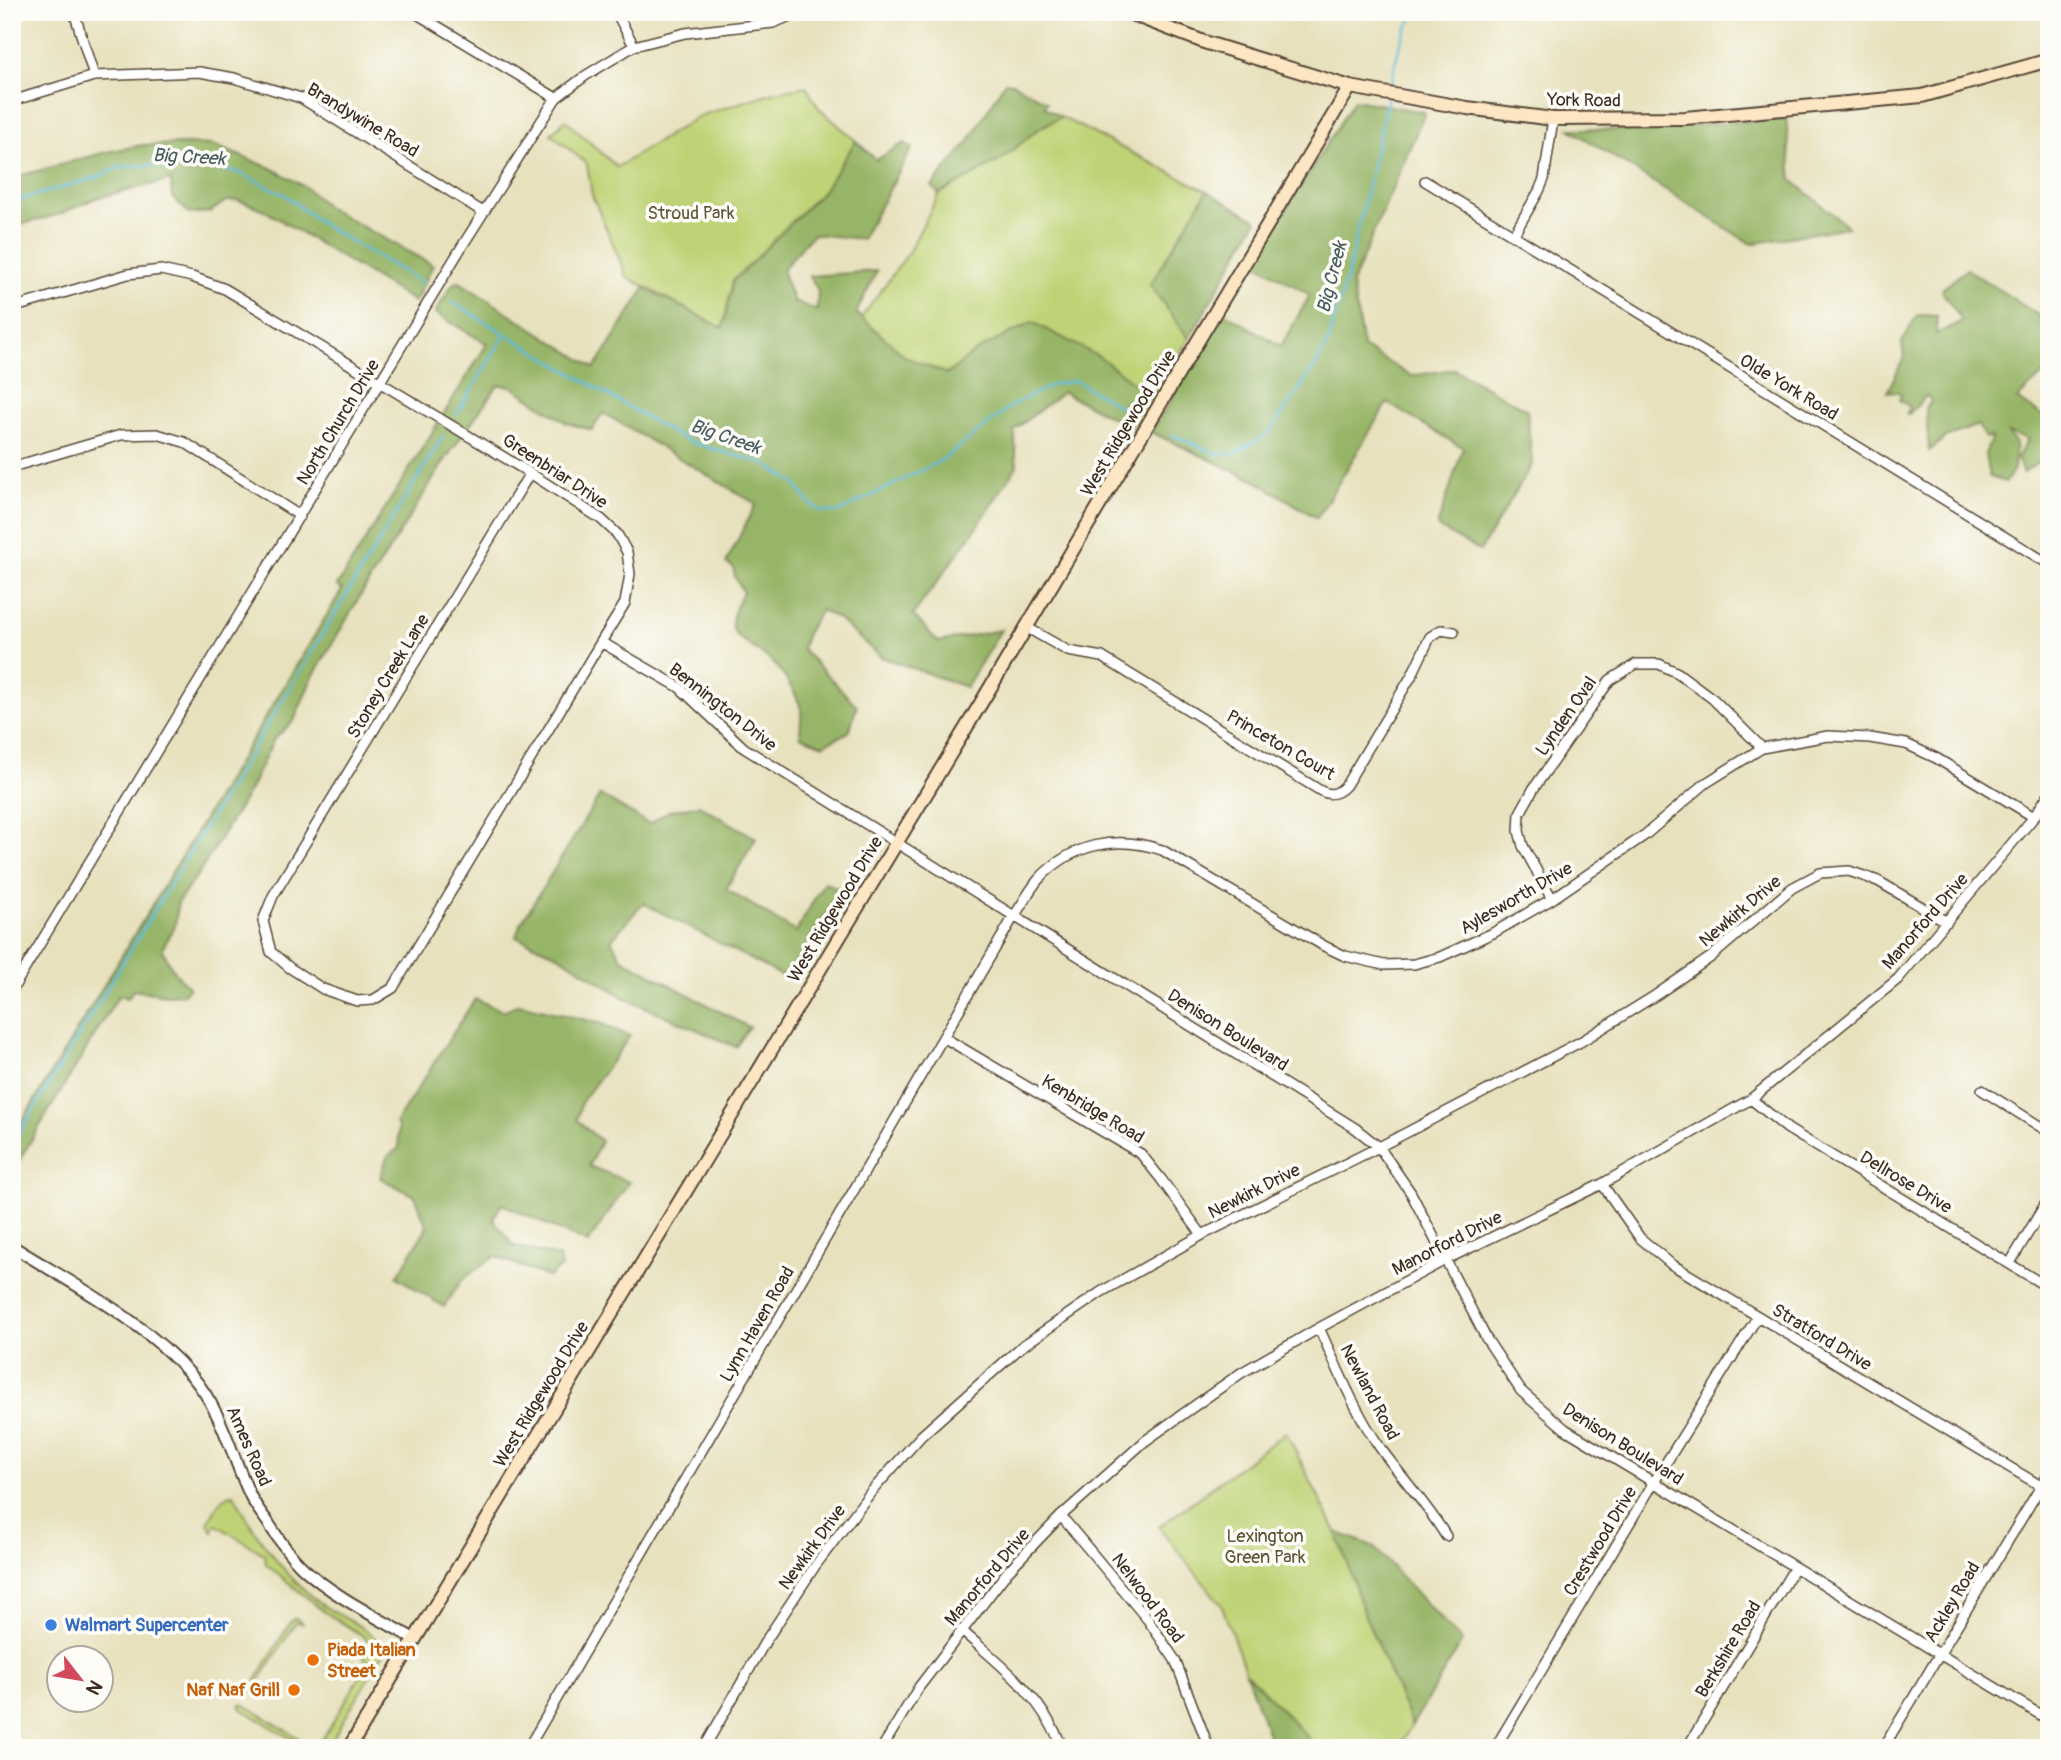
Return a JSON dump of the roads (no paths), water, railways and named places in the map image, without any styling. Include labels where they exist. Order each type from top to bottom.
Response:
[{"type":"main road","name":"York Road","points":[[1126,12],[1203,42],[1350,87],[1553,119],[1685,118],[1922,96],[2049,60]]},
{"type":"main road","name":"West Ridgewood Drive","points":[[349,1748],[1350,87]]},
{"type":"street","points":[[75,12],[94,76]]},
{"type":"street","points":[[414,12],[556,98]]},
{"type":"street","points":[[615,12],[634,46]]},
{"type":"street","name":"North Church Drive","points":[[12,990],[483,212],[556,98],[585,76],[634,46],[685,33],[773,23],[800,12]]},
{"type":"street","name":"Brandywine Road","points":[[12,101],[94,76],[198,72],[234,78],[300,98],[483,212]]},
{"type":"street","points":[[1513,236],[1544,178],[1553,119]]},
{"type":"street","name":"Olde York Road","points":[[1425,181],[2049,564]]},
{"type":"street","name":"Greenbriar Drive","points":[[12,308],[128,274],[161,270],[192,277],[225,289],[530,472],[601,519],[617,534],[627,552],[630,574],[625,603],[393,988],[373,1000],[357,1001],[323,989],[290,968],[271,952],[263,921],[273,896]]},
{"type":"street","points":[[12,467],[121,435],[158,434],[184,442],[300,516]]},
{"type":"street","name":"Stoney Creek Lane","points":[[273,896],[530,472]]},
{"type":"street","name":"Princeton Court","points":[[1026,627],[1065,650],[1102,657],[1330,794],[1340,791],[1346,785],[1412,676],[1430,637],[1441,629],[1454,632]]},
{"type":"street","name":"Bennington Drive","points":[[601,642],[679,687],[744,748],[895,843]]},
{"type":"street","name":"Lynden Oval","points":[[1552,899],[1523,846],[1519,831],[1520,813],[1534,788],[1610,680],[1636,664],[1659,664],[1678,673],[1713,699],[1762,748]]},
{"type":"street","name":"Aylesworth Drive","points":[[1014,916],[1037,881],[1059,862],[1080,850],[1110,842],[1141,843],[1162,850],[1345,957],[1384,965],[1414,964],[1440,957],[1493,933],[1552,899],[1645,835],[1706,783],[1762,748],[1828,736],[1870,738],[1906,744],[1936,758],[2034,817]]},
{"type":"street","name":"Manorford Drive","points":[[883,1748],[919,1687],[1008,1571],[1061,1516],[1145,1441],[1241,1373],[1319,1328],[1447,1259],[1602,1184],[1751,1100],[1898,979],[2034,817],[2049,794]]},
{"type":"street","name":"Denison Boulevard","points":[[895,843],[1355,1128],[1379,1147],[1411,1193],[1486,1338],[1521,1391],[1564,1429],[2049,1720]]},
{"type":"street","name":"Newkirk Drive","points":[[704,1748],[765,1642],[815,1566],[871,1492],[921,1436],[1021,1347],[1101,1292],[1202,1235],[1379,1147],[1582,1041],[1646,1002],[1711,957],[1792,888],[1820,873],[1849,871],[1878,881],[1948,922]]},
{"type":"street","name":"Lynn Haven Road","points":[[528,1748],[1014,916]]},
{"type":"street","name":"Kenbridge Road","points":[[943,1037],[1141,1154],[1202,1235]]},
{"type":"street","points":[[1982,1090],[2049,1132]]},
{"type":"street","name":"Dellrose Drive","points":[[1751,1100],[1788,1129],[2049,1288]]},
{"type":"street","name":"Stratford Drive","points":[[1602,1184],[1640,1238],[1671,1264],[2045,1489]]},
{"type":"street","points":[[2010,1263],[2049,1198]]},
{"type":"street","name":"Ames Road","points":[[12,1246],[113,1309],[165,1347],[194,1378],[213,1407],[250,1496],[302,1567],[335,1593],[414,1639]]},
{"type":"street","name":"Crestwood Drive","points":[[1494,1748],[1654,1482],[1758,1317]]},
{"type":"street","name":"Newland Road","points":[[1319,1328],[1355,1405],[1380,1448],[1430,1509],[1447,1536]]},
{"type":"street","name":"Ackley Road","points":[[1883,1748],[2045,1489],[2049,1473]]},
{"type":"street","name":"Nelwood Road","points":[[1061,1516],[1139,1609],[1175,1660],[1209,1748]]},
{"type":"street","name":"Berkshire Road","points":[[1687,1748],[1795,1567]]},
{"type":"street","points":[[961,1630],[1027,1689],[1045,1712],[1063,1748]]},
{"type":"waterway","name":"Big Creek","points":[[1390,88],[1402,39],[1416,12]]},
{"type":"waterway","name":"Big Creek","points":[[1173,435],[1217,454],[1234,454],[1269,433],[1318,362],[1328,342],[1348,273],[1388,98]]},
{"type":"waterway","name":"Big Creek","points":[[12,202],[95,178],[121,167],[173,164],[240,173],[285,195],[323,225],[423,283]]},
{"type":"waterway","name":"Big Creek","points":[[452,302],[674,434],[693,443],[765,464],[794,483],[809,503],[820,511],[837,513],[942,460],[1013,405],[1054,384],[1076,381],[1131,413]]},
{"type":"waterway","points":[[456,415],[505,334]]},
{"type":"waterway","points":[[12,1145],[443,436]]},
{"type":"place","name":"Walmart Supercenter","points":[[51,1625]]},
{"type":"place","name":"Piada Italian Street","points":[[313,1660]]},
{"type":"place","name":"Naf Naf Grill","points":[[294,1690]]},
{"type":"park label","name":"Stroud Park","points":[[691,213]]},
{"type":"park label","name":"Lexington Green Park","points":[[1265,1546]]}]
